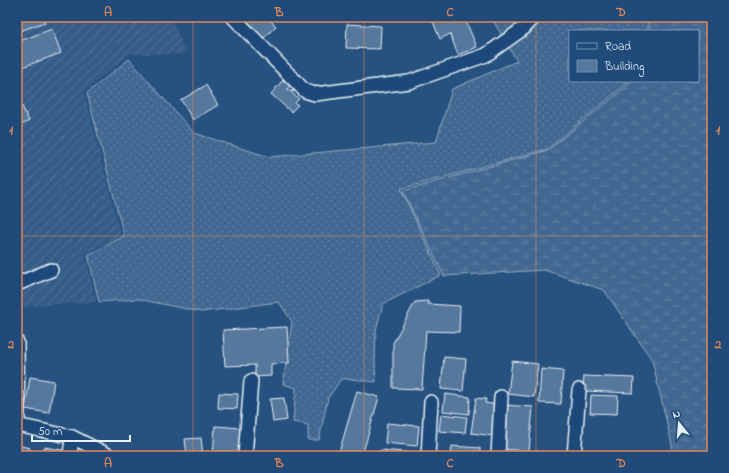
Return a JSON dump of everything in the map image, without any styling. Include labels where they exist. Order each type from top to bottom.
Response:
[{"type":"street","points":[[233,17],[305,91],[314,94],[409,82],[486,55],[524,28],[534,17]]},
{"type":"street","points":[[17,284],[51,270]]},
{"type":"street","points":[[17,342],[17,425],[72,437],[110,456]]},
{"type":"street","points":[[245,456],[251,381]]},
{"type":"street","points":[[574,456],[579,390]]},
{"type":"street","points":[[498,456],[501,397]]},
{"type":"street","points":[[428,456],[431,402]]},
{"type":"street","points":[[70,456],[72,437]]},
{"type":"shaded area","points":[[17,17],[171,17],[186,54],[129,54],[84,92],[121,235],[85,254],[96,302],[17,307]]},
{"type":"green space","points":[[491,17],[647,17],[648,30],[569,30],[569,82],[626,82],[625,85],[547,149],[401,189],[441,275],[383,304],[376,330],[376,382],[341,379],[328,398],[319,440],[308,440],[308,425],[293,422],[296,388],[283,384],[292,322],[279,302],[201,312],[138,299],[99,302],[88,255],[124,236],[87,93],[129,59],[194,133],[269,157],[436,142],[452,89],[517,61]]},
{"type":"green space","points":[[649,17],[712,17],[712,456],[673,456],[672,445],[652,360],[604,290],[544,270],[444,276],[403,191],[548,150],[627,86],[629,82],[699,82],[699,30],[650,30]]},
{"type":"building","points":[[17,17],[43,17],[45,22],[17,32]]},
{"type":"building","points":[[240,17],[267,17],[276,26],[262,40]]},
{"type":"building","points":[[431,17],[464,17],[477,47],[458,55],[450,34],[440,39]]},
{"type":"building","points":[[347,24],[381,26],[380,49],[346,48]]},
{"type":"building","points":[[52,29],[61,53],[17,69],[17,42]]},
{"type":"building","points":[[283,80],[290,86],[287,89],[291,92],[292,90],[294,91],[292,93],[299,99],[295,103],[298,105],[291,112],[271,94]]},
{"type":"building","points":[[206,85],[218,105],[193,120],[181,100]]},
{"type":"building","points":[[17,96],[29,121],[17,127]]},
{"type":"building","points":[[428,301],[428,304],[460,306],[459,332],[426,331],[422,389],[393,388],[393,343],[415,302]]},
{"type":"building","points":[[287,327],[289,363],[271,364],[271,376],[255,377],[255,365],[225,366],[223,330]]},
{"type":"building","points":[[444,357],[466,359],[463,391],[441,389]]},
{"type":"building","points":[[512,361],[538,364],[534,397],[508,394]]},
{"type":"building","points":[[541,369],[563,371],[561,404],[539,403]]},
{"type":"building","points":[[584,376],[634,378],[633,393],[583,391]]},
{"type":"building","points":[[30,377],[54,381],[49,413],[25,409]]},
{"type":"building","points":[[357,391],[379,397],[362,456],[338,456]]},
{"type":"building","points":[[219,393],[238,394],[237,409],[218,408]]},
{"type":"building","points":[[445,394],[470,397],[469,414],[443,411]]},
{"type":"building","points":[[591,395],[618,396],[617,414],[590,413]]},
{"type":"building","points":[[284,398],[287,420],[273,422],[270,399]]},
{"type":"building","points":[[476,398],[486,399],[485,403],[498,405],[494,436],[471,433]]},
{"type":"building","points":[[505,405],[533,407],[529,451],[501,449]]},
{"type":"building","points":[[441,414],[467,417],[465,433],[439,431]]},
{"type":"building","points":[[387,423],[419,426],[417,446],[385,443]]},
{"type":"building","points":[[215,426],[241,428],[239,456],[213,456]]},
{"type":"building","points":[[201,438],[203,456],[187,456],[185,439]]},
{"type":"building","points":[[17,445],[30,448],[28,456],[17,456]]},
{"type":"building","points":[[452,446],[480,448],[480,456],[451,456]]},
{"type":"building","points":[[44,447],[62,450],[61,456],[43,456]]},
{"type":"building","points":[[381,450],[415,453],[415,456],[380,456]]},
{"type":"building","points":[[576,453],[603,454],[602,456],[575,456]]}]
